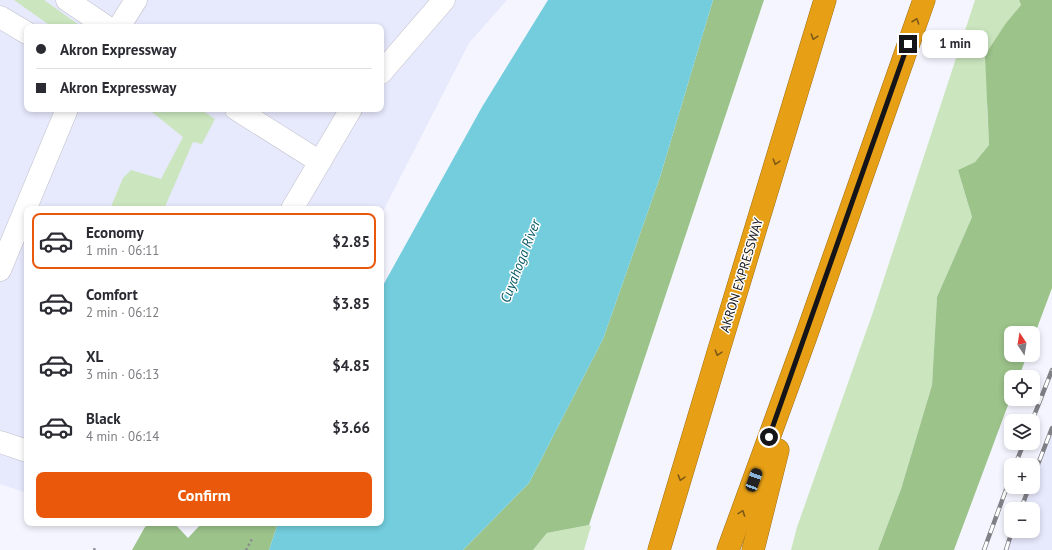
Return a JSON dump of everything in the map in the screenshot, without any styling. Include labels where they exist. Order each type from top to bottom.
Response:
[{"type":"highway","name":"AKRON EXPRESSWAY","points":[[659,550],[716,356],[825,0]]},
{"type":"highway","points":[[728,550],[805,339],[924,0]]},
{"type":"highway","points":[[753,550],[805,339]]},
{"type":"lane","points":[[67,0],[103,24]]},
{"type":"lane","points":[[121,24],[136,0]]},
{"type":"lane","points":[[384,70],[444,0]]},
{"type":"lane","points":[[0,17],[24,31]]},
{"type":"lane","points":[[27,206],[66,112]]},
{"type":"lane","points":[[241,112],[320,162]]},
{"type":"lane","points":[[294,206],[349,112]]},
{"type":"lane","points":[[0,270],[24,212]]},
{"type":"lane","points":[[0,442],[24,450]]},
{"type":"path","points":[[246,550],[252,539]]},
{"type":"shaded area","points":[[0,0],[507,0],[469,43],[384,209],[384,206],[24,206],[24,492],[0,484]]},
{"type":"shaded area","points":[[1052,428],[1052,550],[1006,550],[1010,538],[1040,538],[1040,502],[1024,502],[1026,494],[1040,494],[1040,459]]},
{"type":"green space","points":[[14,0],[44,0],[78,24],[48,24]]},
{"type":"green space","points":[[713,0],[764,0],[589,525],[547,533],[533,550],[463,550],[529,483],[603,339],[660,177]]},
{"type":"green space","points":[[975,0],[1019,0],[1021,5],[1006,23],[987,107],[989,145],[975,162],[958,170],[972,217],[937,297],[932,385],[901,489],[878,550],[791,550],[797,527],[873,312]]},
{"type":"green space","points":[[1019,0],[1052,0],[1052,288],[1038,326],[1004,326],[1004,362],[1024,362],[1022,370],[1004,370],[1004,406],[1008,406],[954,550],[878,550],[901,489],[932,385],[937,297],[972,217],[958,170],[975,162],[989,145],[985,55],[1006,23],[1021,5]]},
{"type":"green space","points":[[152,112],[204,112],[215,119],[202,144],[193,142],[165,206],[111,206],[123,178],[131,170],[161,179],[183,137]]},
{"type":"green space","points":[[589,525],[591,526],[584,550],[533,550],[547,533]]},
{"type":"green space","points":[[177,526],[188,538],[199,526],[277,526],[269,550],[132,550],[145,527]]},
{"type":"water","name":"Cuyahoga River","points":[[548,0],[713,0],[660,177],[603,339],[529,483],[463,550],[269,550],[277,526],[384,526],[384,284],[482,107]]},
{"type":"railway","points":[[1035,414],[1052,370]]},
{"type":"railway","points":[[1040,459],[1052,428]]},
{"type":"railway","points":[[1018,458],[1021,450]]},
{"type":"railway","points":[[984,550],[1004,494]]},
{"type":"railway","points":[[1024,502],[1026,494]]},
{"type":"railway","points":[[1006,550],[1010,538]]},
{"type":"route","points":[[769,437],[805,339],[908,44]]}]
